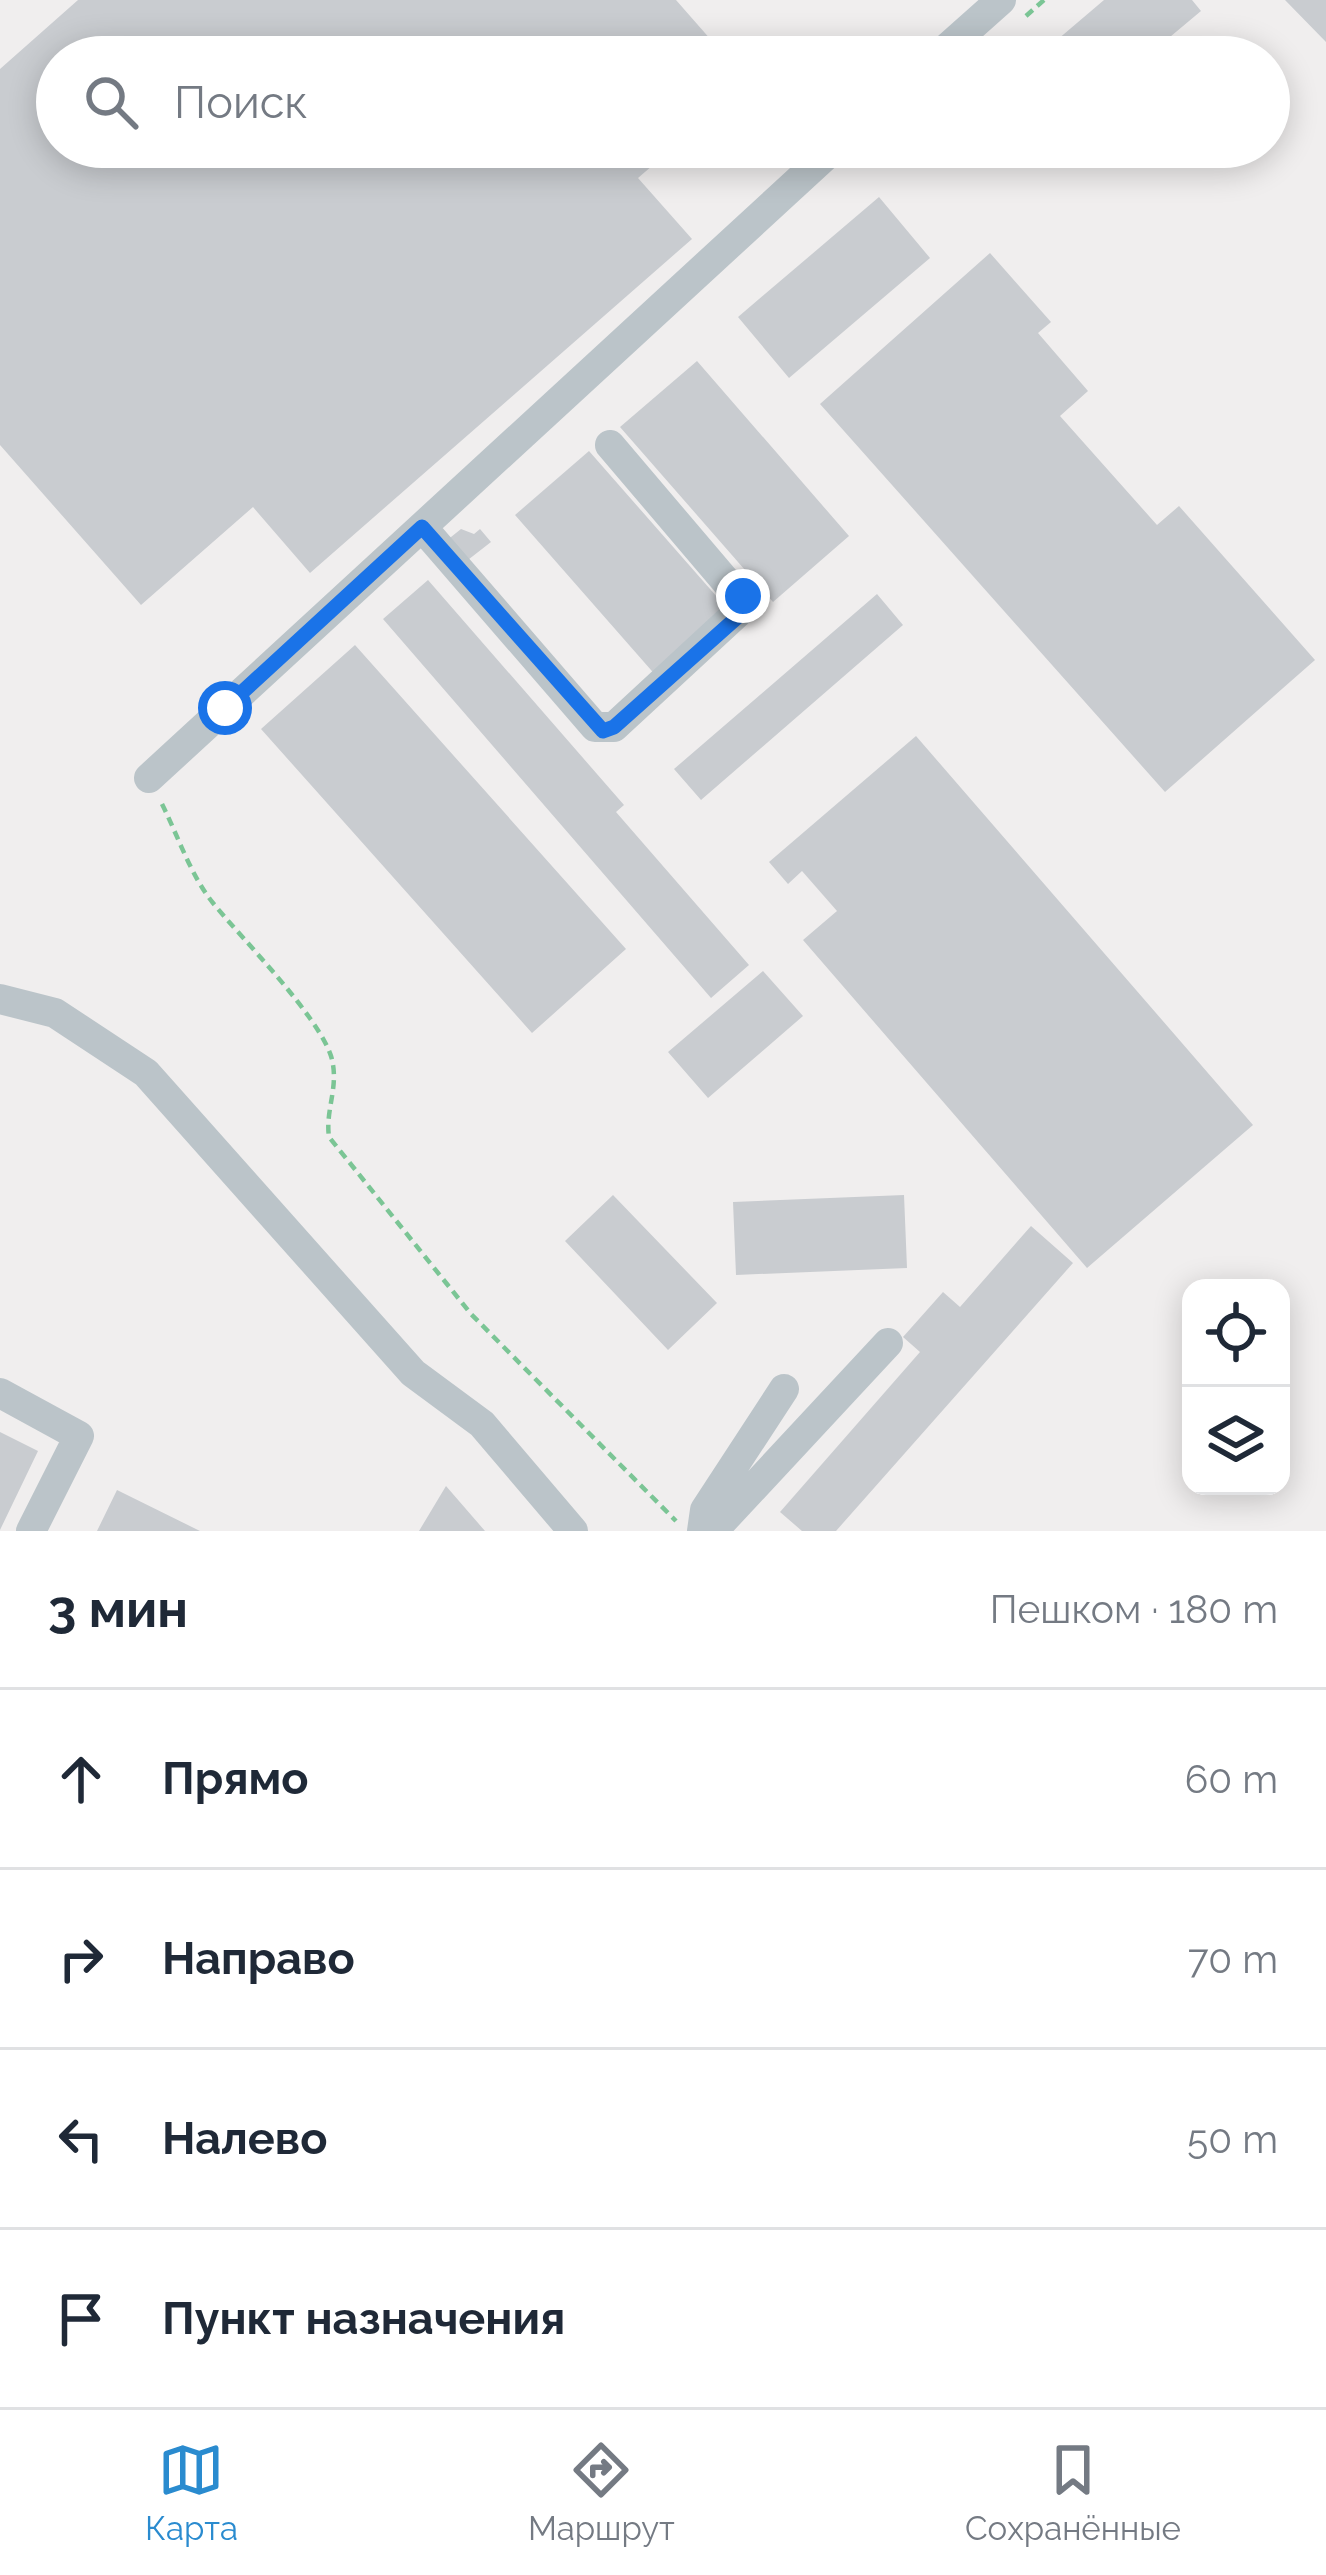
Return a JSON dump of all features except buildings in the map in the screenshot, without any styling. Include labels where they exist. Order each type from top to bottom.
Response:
[{"type":"street","points":[[961,36],[1001,0]]},
{"type":"street","points":[[149,778],[812,168]]},
{"type":"street","points":[[422,527],[595,727],[614,727],[746,605],[610,445]]},
{"type":"street","points":[[0,999],[55,1013],[146,1073],[413,1373],[482,1424],[573,1531]]},
{"type":"street","points":[[713,1531],[888,1342]]},
{"type":"street","points":[[702,1531],[705,1510],[784,1390]]},
{"type":"street","points":[[0,1393],[79,1436],[31,1531]]},
{"type":"path","points":[[149,778],[208,898],[276,976],[331,1054],[335,1093],[326,1117],[329,1137],[471,1314],[686,1531]]},
{"type":"route","points":[[225,708],[422,527],[603,731],[614,727],[742,613],[743,596]]}]
